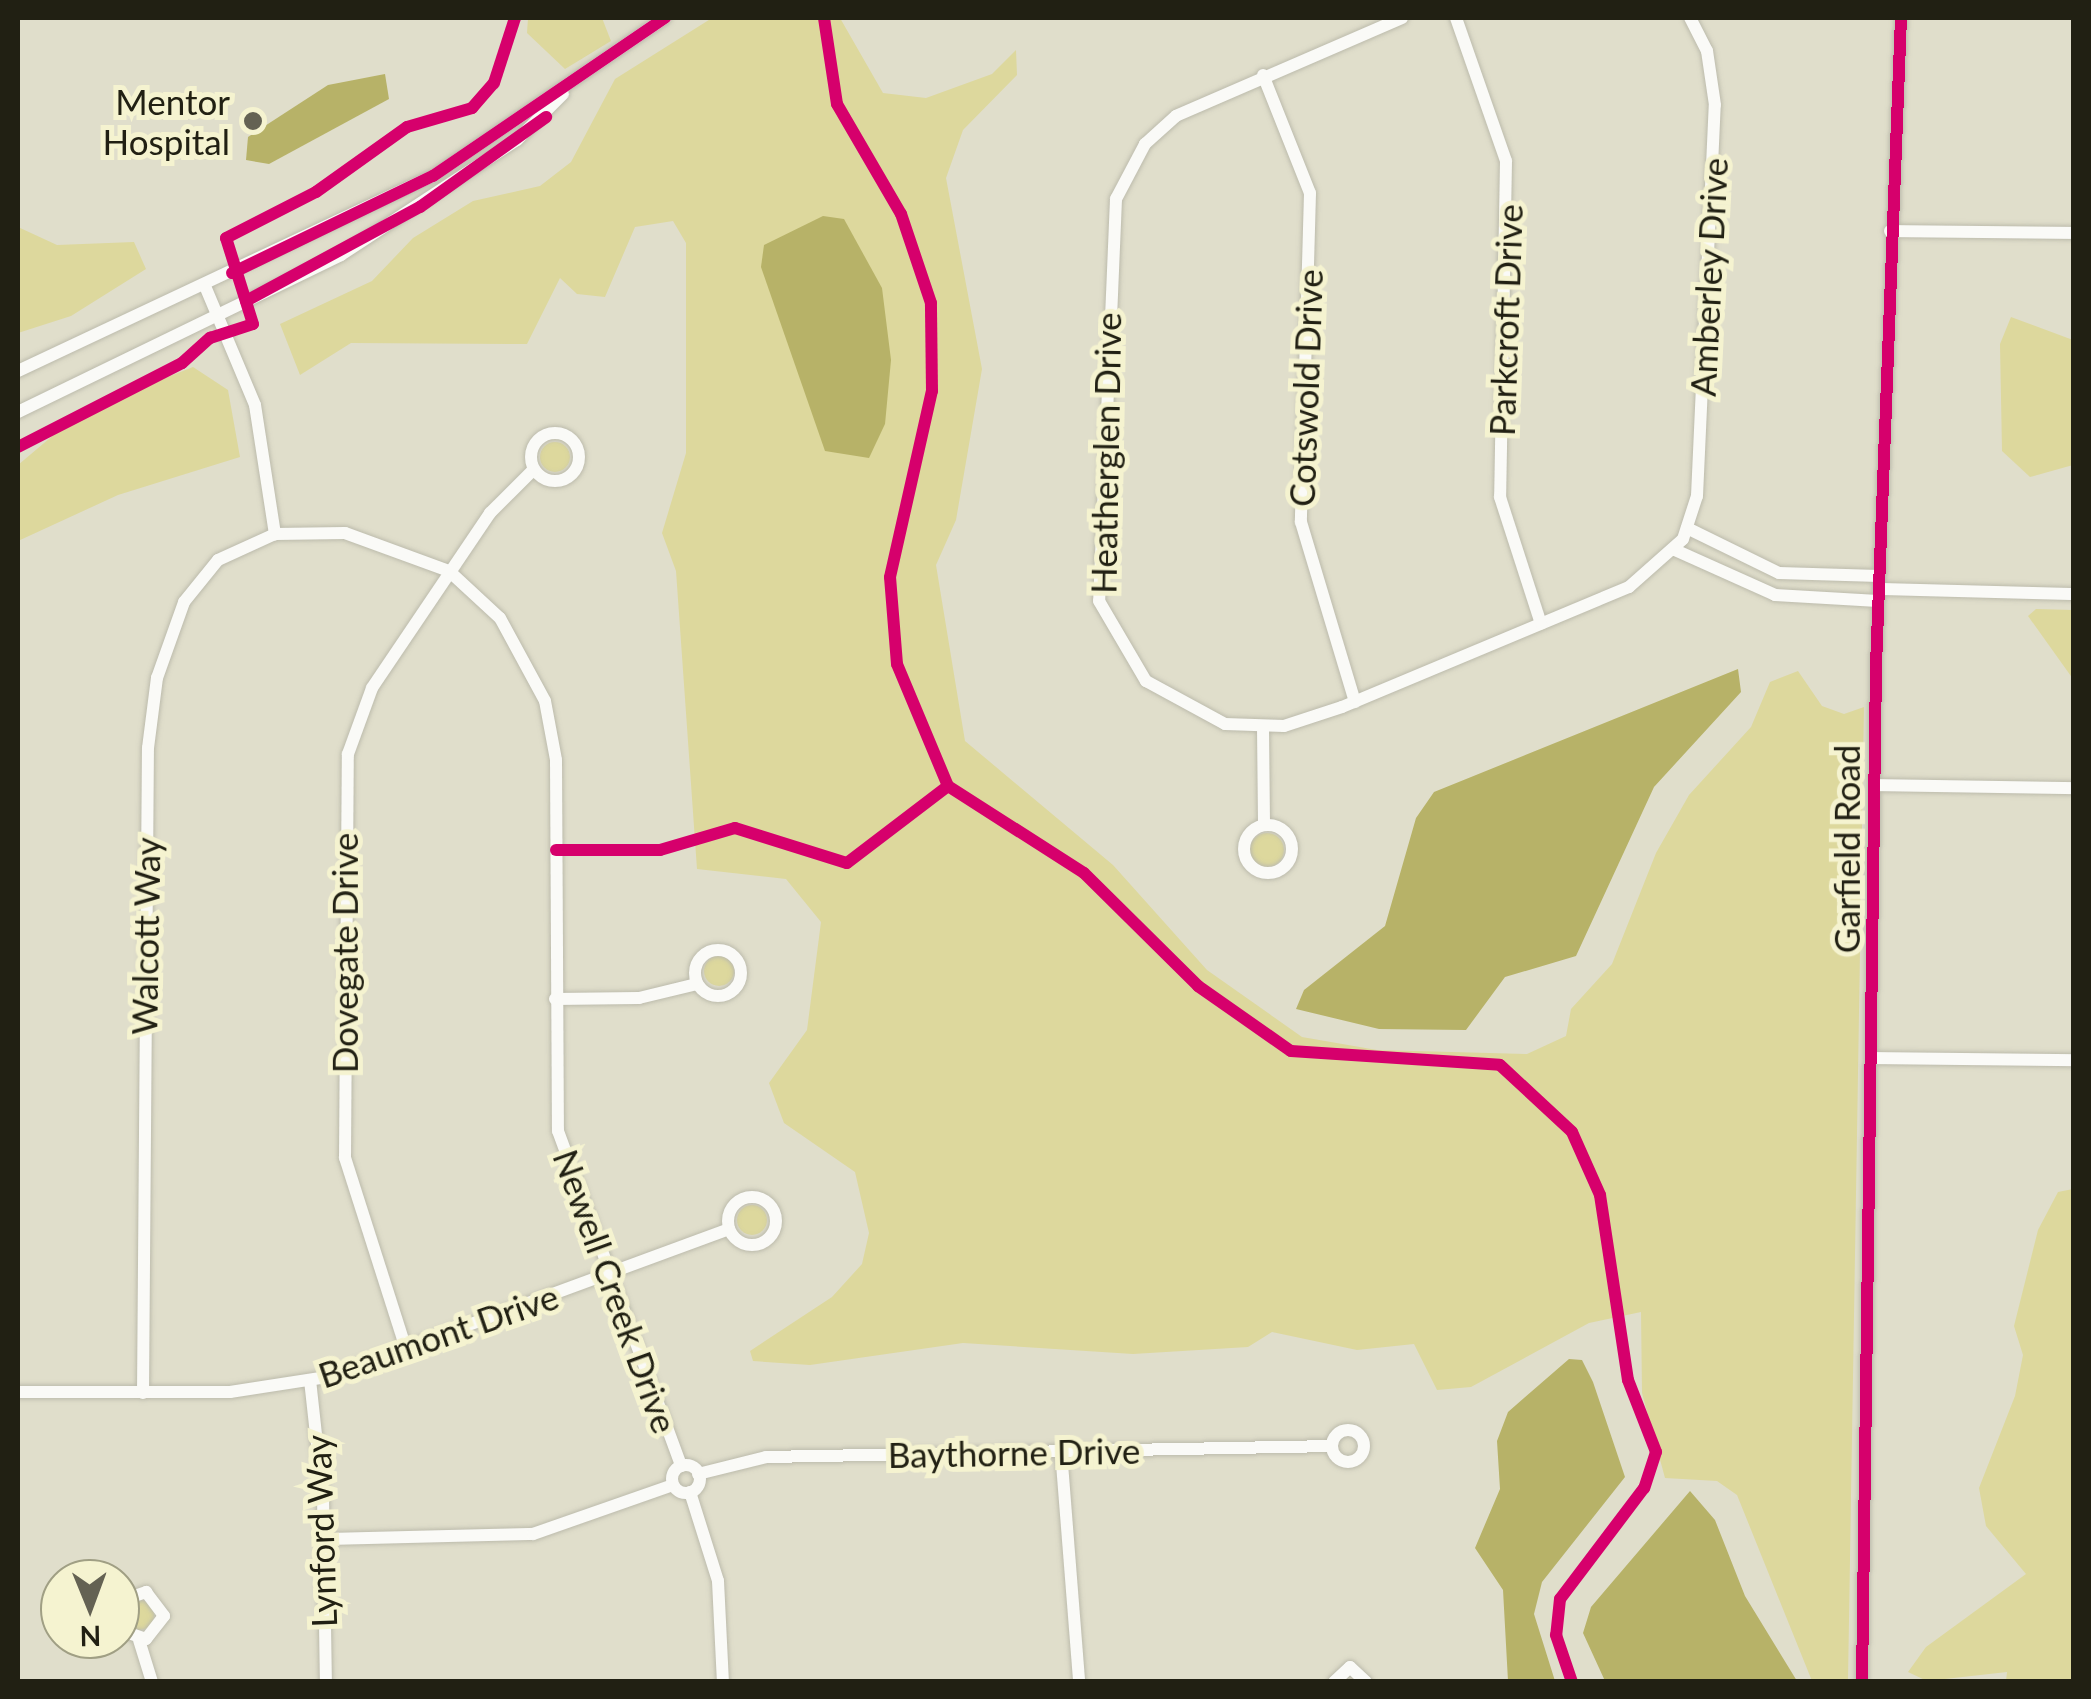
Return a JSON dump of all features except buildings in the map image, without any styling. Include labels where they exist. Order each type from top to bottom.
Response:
[{"type":"street","points":[[18,372],[432,176],[563,94],[665,18]]},
{"type":"street","points":[[1263,75],[1402,18]]},
{"type":"street","name":"Parkcroft Drive","points":[[1456,18],[1506,161],[1500,497],[1541,624]]},
{"type":"street","name":"Amberley Drive","points":[[1682,539],[1697,496],[1715,104],[1710,61],[1690,18]]},
{"type":"street","name":"Garfield Road","points":[[1862,1682],[1879,589],[1900,18]]},
{"type":"street","name":"Heatherglen Drive","points":[[1263,75],[1176,116],[1135,159],[1116,199],[1111,246],[1099,601],[1130,664],[1162,694],[1202,718],[1263,728],[1355,702],[1629,586],[1682,539]]},
{"type":"street","name":"Cotswold Drive","points":[[1263,75],[1310,192],[1301,522],[1355,702]]},
{"type":"street","points":[[18,412],[217,314],[420,207],[557,108],[563,94]]},
{"type":"street","points":[[1890,231],[2074,232]]},
{"type":"street","points":[[205,286],[255,405],[275,534]]},
{"type":"street","name":"Dovegate Drive","points":[[407,1352],[345,1158],[346,765],[366,698],[449,571],[534,469]]},
{"type":"street","name":"Newell Creek Drive","points":[[275,534],[375,539],[449,571],[513,634],[551,720],[558,1131],[608,1276],[681,1466]]},
{"type":"street","name":"Walcott Way","points":[[142,1392],[148,720],[174,624],[194,586],[235,548],[275,534]]},
{"type":"street","points":[[1682,539],[1775,596],[1879,589],[2074,594]]},
{"type":"street","points":[[1682,539],[1778,573],[1879,589]]},
{"type":"street","points":[[1263,728],[1264,825]]},
{"type":"street","points":[[1877,785],[2074,788]]},
{"type":"street","points":[[555,998],[639,998],[697,984]]},
{"type":"street","points":[[1874,1058],[2074,1060]]},
{"type":"street","name":"Beaumont Drive","points":[[18,1392],[142,1392],[310,1380],[407,1352],[729,1229]]},
{"type":"street","name":"Lynford Way","points":[[310,1380],[324,1539],[326,1682]]},
{"type":"street","name":"Baythorne Drive","points":[[698,1474],[757,1457],[1332,1446]]},
{"type":"street","points":[[1061,1451],[1079,1682]]},
{"type":"street","points":[[673,1485],[681,1466],[698,1474],[690,1492],[716,1571],[723,1682]]},
{"type":"street","points":[[324,1539],[533,1534],[673,1485],[690,1492]]},
{"type":"street","points":[[140,1594],[146,1592],[163,1608],[159,1630],[140,1639]]},
{"type":"street","points":[[140,1646],[152,1682]]},
{"type":"street","points":[[1334,1682],[1350,1667],[1366,1682]]},
{"type":"shaded area","points":[[528,18],[602,18],[611,41],[565,69],[527,33]]},
{"type":"shaded area","points":[[712,18],[840,18],[883,93],[926,98],[992,74],[1016,50],[1017,75],[963,130],[946,178],[982,369],[956,520],[936,565],[965,741],[1113,865],[1207,970],[1302,1037],[1377,1050],[1527,1054],[1566,1036],[1571,1009],[1612,964],[1656,853],[1689,795],[1751,727],[1770,682],[1798,671],[1822,706],[1844,714],[1864,707],[1848,1681],[1812,1681],[1737,1495],[1717,1481],[1665,1478],[1642,1393],[1641,1312],[1589,1323],[1471,1387],[1437,1390],[1414,1344],[1357,1350],[1272,1332],[1248,1347],[1133,1354],[963,1343],[810,1365],[753,1361],[750,1351],[832,1297],[862,1264],[869,1233],[855,1172],[784,1123],[769,1083],[807,1030],[821,922],[786,879],[697,869],[676,571],[662,533],[686,453],[686,243],[673,221],[635,227],[605,297],[577,294],[560,278],[527,344],[351,343],[300,375],[280,324],[372,281],[413,238],[473,201],[540,186],[571,162],[615,79]]},
{"type":"shaded area","points":[[385,74],[389,99],[269,164],[246,160],[248,137],[328,85]]},
{"type":"shaded area","points":[[823,216],[844,219],[882,288],[891,360],[885,424],[869,458],[825,451],[761,267],[764,245]]},
{"type":"shaded area","points":[[18,227],[57,245],[134,242],[146,269],[71,316],[18,333]]},
{"type":"shaded area","points":[[2011,317],[2073,340],[2073,465],[2030,477],[2002,451],[2000,344]]},
{"type":"shaded area","points":[[193,367],[228,390],[240,457],[118,495],[18,541],[18,465],[82,411]]},
{"type":"shaded area","points":[[555,442],[566,446],[570,457],[566,468],[555,472],[544,468],[540,457],[544,446]]},
{"type":"shaded area","points":[[2036,609],[2073,610],[2073,679],[2028,616]]},
{"type":"shaded area","points":[[1738,669],[1741,692],[1654,787],[1576,956],[1505,977],[1466,1030],[1379,1029],[1296,1009],[1304,990],[1385,926],[1416,818],[1434,792]]},
{"type":"shaded area","points":[[1267,833],[1279,838],[1284,850],[1279,862],[1267,867],[1255,862],[1250,850],[1255,838]]},
{"type":"shaded area","points":[[719,956],[730,960],[734,971],[730,982],[719,986],[708,982],[704,971],[708,960]]},
{"type":"shaded area","points":[[2073,1189],[2073,1681],[2006,1681],[2007,1672],[1927,1681],[1908,1672],[1926,1647],[2026,1574],[1986,1526],[1979,1488],[2015,1396],[2023,1355],[2014,1326],[2038,1230],[2058,1192]]},
{"type":"shaded area","points":[[752,1205],[763,1209],[767,1220],[763,1231],[752,1235],[741,1231],[737,1220],[741,1209]]},
{"type":"shaded area","points":[[1569,1359],[1582,1360],[1593,1382],[1625,1477],[1542,1582],[1534,1614],[1555,1681],[1508,1681],[1503,1590],[1475,1548],[1500,1489],[1497,1441],[1508,1412]]},
{"type":"shaded area","points":[[1690,1491],[1715,1520],[1745,1596],[1797,1681],[1605,1681],[1583,1633],[1591,1607]]},
{"type":"shaded area","points":[[140,1600],[153,1609],[150,1626],[140,1630]]},
{"type":"cycle path","points":[[18,447],[182,363],[210,338],[253,324],[226,238],[316,192],[407,127],[472,108],[494,83],[515,18]]},
{"type":"cycle path","points":[[232,273],[433,176],[665,18]]},
{"type":"cycle path","points":[[556,850],[660,850],[735,828],[847,863],[948,786],[897,664],[890,577],[932,391],[931,303],[901,214],[837,104],[824,18]]},
{"type":"cycle path","points":[[1862,1682],[1876,665],[1901,18]]},
{"type":"cycle path","points":[[246,301],[420,207],[546,117]]},
{"type":"cycle path","points":[[948,786],[1084,873],[1198,986],[1291,1051],[1500,1065],[1572,1132],[1600,1195],[1628,1380],[1656,1452],[1644,1488],[1560,1599],[1556,1635],[1572,1682]]},
{"type":"place","name":"Mentor Hospital","points":[[253,121]]}]
